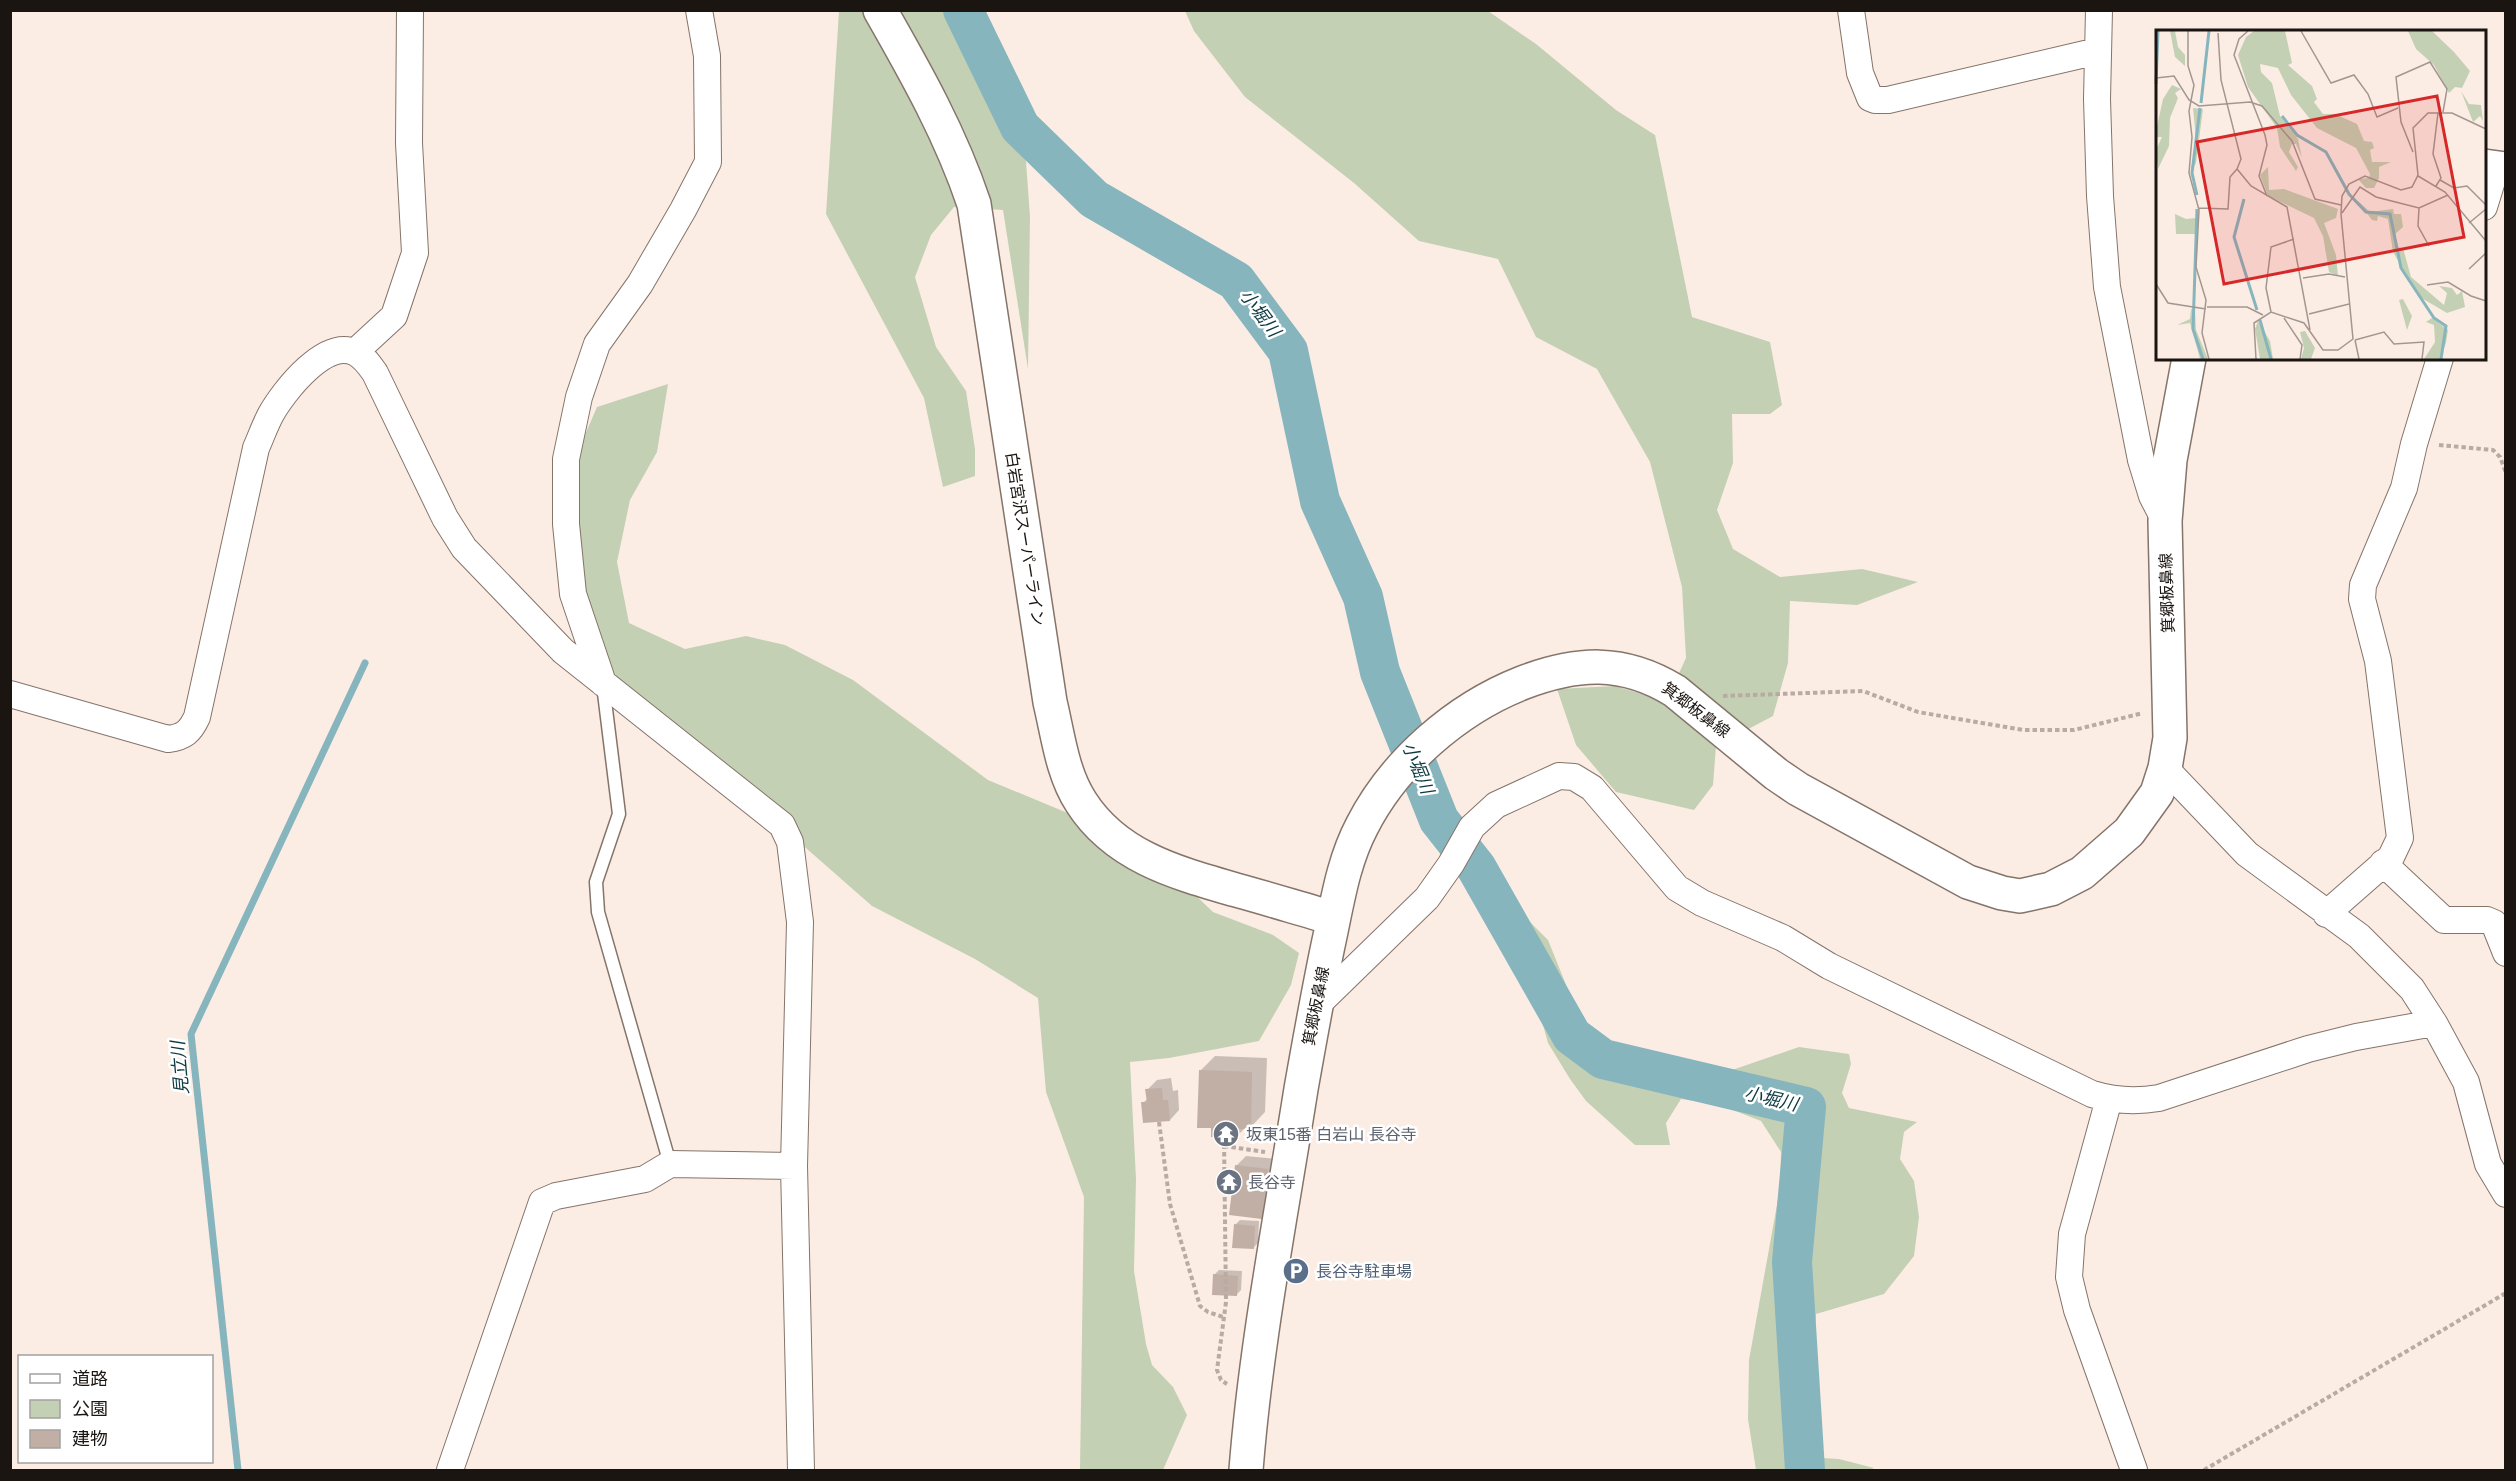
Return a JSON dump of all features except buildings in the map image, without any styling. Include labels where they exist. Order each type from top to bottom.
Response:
[{"type":"main road","name":"白岩宮沢スーパーライン","points":[[880,10],[947,133],[974,204],[1050,702],[1066,771],[1080,800],[1098,826],[1130,850],[1168,870],[1334,918]]},
{"type":"main road","name":"箕郷板鼻線","points":[[1246,1470],[1252,1392],[1314,1008],[1348,857],[1362,824],[1396,772],[1458,719],[1510,688],[1554,671],[1589,666],[1627,670],[1660,681],[1695,706],[1776,774],[1798,789],[1968,882],[2002,894],[2020,896],[2038,893],[2082,873],[2129,832],[2157,793],[2165,768],[2170,738],[2170,706],[2165,520],[2170,460],[2188,360]]},
{"type":"street","points":[[355,352],[394,316],[416,254],[409,143],[410,10]]},
{"type":"street","points":[[603,683],[573,594],[566,524],[566,459],[579,397],[597,344],[640,284],[708,162],[707,56],[699,10]]},
{"type":"street","points":[[1851,10],[1860,73],[1870,98],[1875,100],[1888,100],[2098,51]]},
{"type":"street","points":[[2099,10],[2100,185],[2107,287],[2141,460],[2152,496],[2165,520]]},
{"type":"street","points":[[2486,200],[2495,167]]},
{"type":"street","points":[[10,694],[168,739],[182,737],[192,729],[197,717],[256,448],[271,414],[289,387],[307,369],[327,355],[343,350],[355,352],[366,361],[375,374],[445,518],[464,548],[563,651],[782,825],[790,842],[800,922],[794,1166],[801,1470]]},
{"type":"street","points":[[2326,914],[2391,856],[2400,838],[2378,661],[2362,599],[2362,585],[2404,488],[2438,360]]},
{"type":"street","points":[[2165,768],[2247,854],[2359,936],[2412,989],[2434,1023],[2466,1082],[2488,1164],[2505,1194]]},
{"type":"street","points":[[1314,1008],[1427,898],[1451,864],[1472,827],[1496,805],[1559,776],[1574,777],[1592,788],[1677,888],[1694,898],[1783,938],[1828,966],[1955,1028],[2092,1094],[2109,1099],[2138,1102],[2159,1098],[2308,1049],[2356,1037],[2434,1023]]},
{"type":"street","points":[[2384,863],[2444,920],[2487,920],[2494,923],[2505,952]]},
{"type":"street","points":[[2109,1099],[2072,1234],[2069,1277],[2077,1310],[2134,1470]]},
{"type":"street","points":[[450,1470],[542,1202],[556,1196],[645,1179],[670,1164],[794,1166]]},
{"type":"lane","points":[[603,683],[619,814],[596,882],[598,912],[670,1164]]},
{"type":"path","points":[[2414,444],[2493,450],[2500,457],[2505,473]]},
{"type":"path","points":[[1695,706],[1728,695],[1863,691],[1918,712],[2024,730],[2074,730],[2170,706]]},
{"type":"path","points":[[1159,1122],[1170,1204],[1200,1306],[1208,1312],[1224,1317]]},
{"type":"path","points":[[1224,1137],[1226,1302],[1217,1370],[1221,1380],[1234,1389],[1252,1392]]},
{"type":"path","points":[[1224,1146],[1290,1156]]},
{"type":"path","points":[[2204,1470],[2505,1293]]},
{"type":"green space","points":[[839,11],[950,11],[1026,161],[1030,217],[1028,369],[1003,210],[954,207],[931,235],[915,277],[936,347],[966,391],[975,449],[975,476],[943,487],[924,398],[826,214]]},
{"type":"green space","points":[[1185,11],[1488,11],[1536,44],[1616,110],[1655,135],[1692,317],[1770,342],[1782,405],[1770,414],[1732,414],[1733,463],[1717,510],[1733,549],[1780,577],[1862,569],[1918,582],[1857,605],[1790,601],[1788,663],[1773,716],[1716,746],[1713,785],[1694,810],[1616,792],[1576,745],[1557,689],[1615,686],[1666,701],[1686,658],[1682,587],[1650,462],[1597,369],[1536,337],[1498,259],[1419,241],[1354,183],[1245,97],[1194,31]]},
{"type":"green space","points":[[668,384],[657,452],[630,500],[617,562],[629,623],[685,649],[746,636],[785,645],[853,680],[988,780],[1070,814],[1092,842],[1153,880],[1190,890],[1213,912],[1273,935],[1299,953],[1291,985],[1259,1041],[1169,1058],[1130,1062],[1136,1179],[1134,1271],[1146,1344],[1152,1365],[1173,1387],[1187,1415],[1163,1470],[1080,1470],[1084,1197],[1046,1092],[1038,998],[975,959],[872,906],[612,678],[584,598],[574,460],[597,407]]},
{"type":"green space","points":[[1481,888],[1503,892],[1505,897],[1548,940],[1579,1017],[1606,1047],[1709,1070],[1735,1069],[1799,1047],[1849,1054],[1851,1064],[1842,1093],[1849,1108],[1917,1122],[1904,1132],[1900,1159],[1914,1181],[1919,1217],[1914,1256],[1884,1294],[1816,1314],[1805,1457],[1839,1459],[1874,1468],[1870,1470],[1756,1470],[1748,1419],[1749,1360],[1780,1188],[1781,1152],[1761,1121],[1720,1105],[1681,1099],[1666,1123],[1670,1145],[1635,1145],[1586,1101],[1548,1043],[1540,1014],[1510,967],[1498,939],[1481,912],[1477,898]]},
{"type":"waterway","name":"小堀川","points":[[963,10],[1020,127],[1094,199],[1236,281],[1288,351],[1320,501],[1363,597],[1380,672],[1439,820],[1476,867],[1572,1036],[1603,1059],[1806,1107],[1792,1262],[1805,1470]]},
{"type":"waterway","name":"見立川","points":[[238,1470],[191,1034],[365,663]]},
{"type":"place","name":"坂東15番 白岩山 長谷寺","points":[[1226,1134]]},
{"type":"place","name":"長谷寺","points":[[1229,1182]]},
{"type":"place","name":"長谷寺駐車場","points":[[1296,1271]]}]
